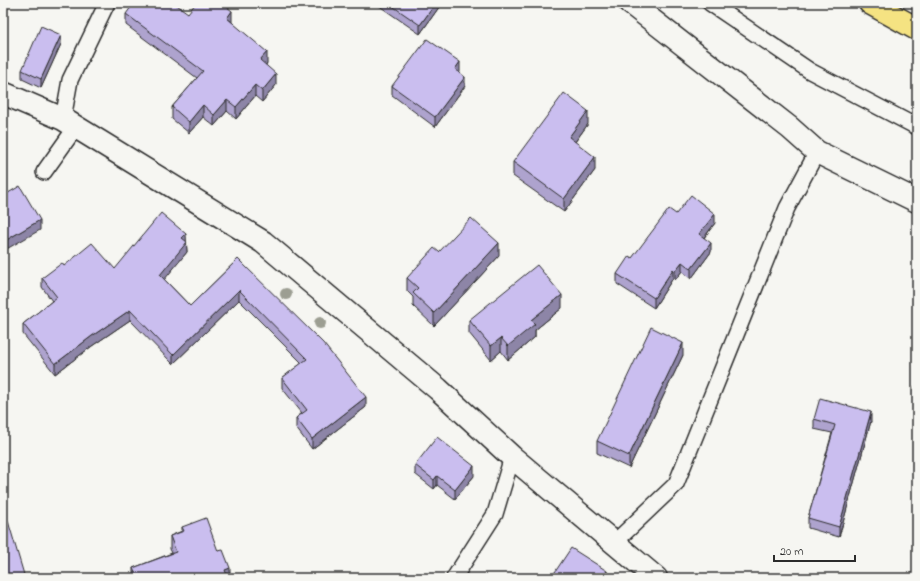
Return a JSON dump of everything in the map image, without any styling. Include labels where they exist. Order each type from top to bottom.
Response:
[{"type":"main road","points":[[870,3],[917,29]]},
{"type":"street","points":[[630,3],[790,128],[817,152],[917,201]]},
{"type":"street","points":[[3,93],[70,123],[263,242],[438,389],[512,457],[656,578]]},
{"type":"lane","points":[[44,172],[70,123],[70,80],[107,3]]},
{"type":"lane","points":[[710,3],[810,71],[917,127]]},
{"type":"lane","points":[[614,543],[676,484],[787,208],[817,152]]},
{"type":"lane","points":[[454,578],[495,514],[512,457]]},
{"type":"building","points":[[134,3],[174,3],[188,13],[196,3],[222,3],[232,11],[227,18],[267,52],[260,60],[276,74],[262,91],[255,85],[236,107],[227,100],[214,115],[203,105],[189,122],[172,107],[203,71],[126,14]]},
{"type":"building","points":[[388,3],[436,3],[420,25]]},
{"type":"building","points":[[41,26],[61,35],[41,79],[22,70]]},
{"type":"building","points":[[427,39],[460,62],[455,69],[465,77],[435,117],[392,86]]},
{"type":"building","points":[[564,93],[588,111],[569,137],[595,157],[564,199],[513,162]]},
{"type":"building","points":[[20,186],[40,220],[3,242],[3,196]]},
{"type":"building","points":[[691,195],[715,214],[699,234],[711,243],[691,269],[682,262],[675,271],[673,269],[654,298],[617,274],[629,256],[632,258],[669,209],[676,214]]},
{"type":"building","points":[[161,213],[186,234],[182,238],[187,242],[160,275],[190,306],[238,259],[323,343],[366,397],[312,439],[296,418],[307,410],[282,378],[307,359],[239,290],[173,355],[130,310],[55,364],[23,324],[57,297],[42,278],[62,263],[64,266],[92,243],[115,269]]},
{"type":"building","points":[[471,218],[499,243],[434,313],[413,293],[418,288],[407,278],[434,248],[439,252]]},
{"type":"building","points":[[537,265],[562,295],[531,320],[535,324],[508,346],[501,338],[491,346],[469,320]]},
{"type":"building","points":[[651,327],[683,343],[629,456],[597,441]]},
{"type":"building","points":[[917,380],[917,391],[914,390]]},
{"type":"building","points":[[820,398],[871,412],[839,527],[808,518],[835,425],[814,419]]},
{"type":"building","points":[[437,437],[474,466],[455,490],[437,476],[434,480],[415,465]]},
{"type":"building","points":[[3,511],[5,511],[25,578],[3,578]]},
{"type":"building","points":[[206,518],[218,551],[223,550],[230,568],[225,570],[228,578],[137,578],[133,568],[176,552],[170,536],[184,531],[182,527]]},
{"type":"building","points":[[571,548],[607,571],[603,578],[551,578]]}]
